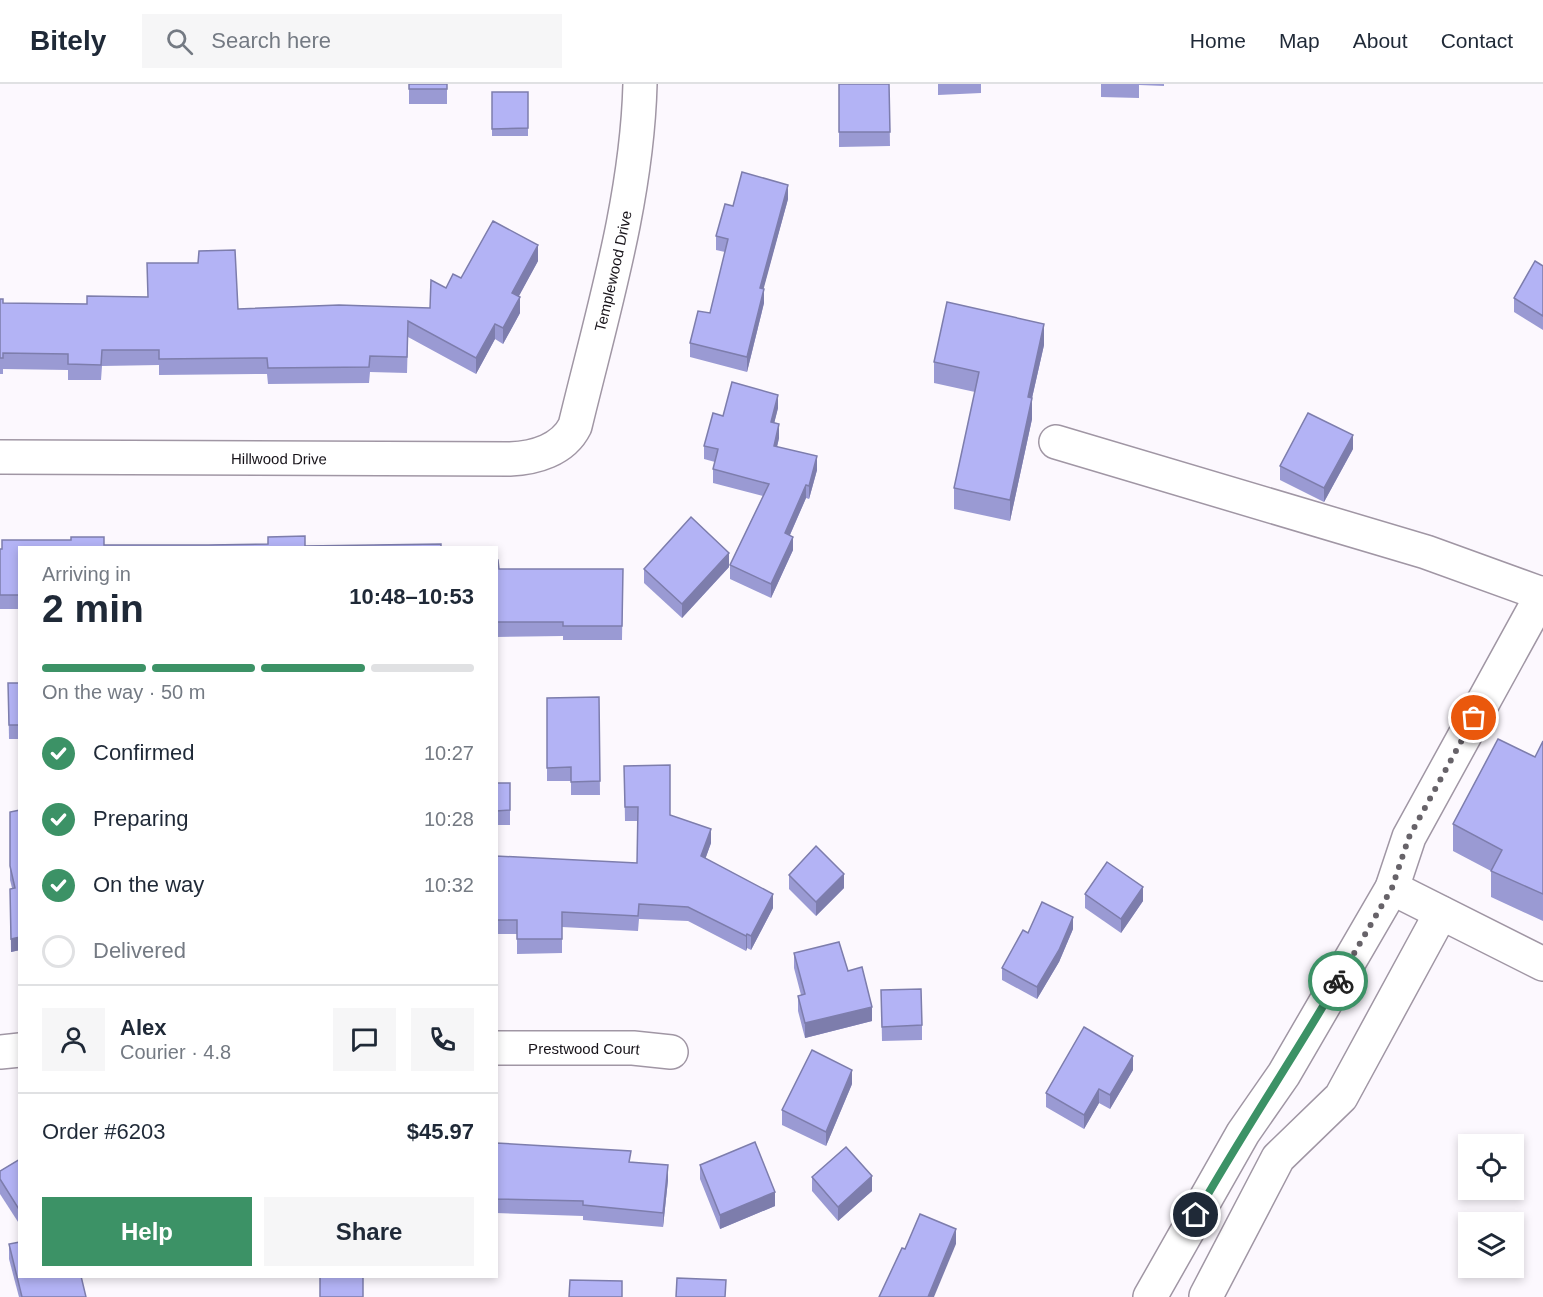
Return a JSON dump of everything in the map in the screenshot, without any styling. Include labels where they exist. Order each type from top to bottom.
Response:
[{"type":"street","name":"Templewood Drive","points":[[554,447],[570,436],[575,426],[619,240],[637,140],[640,84]]},
{"type":"street","points":[[1056,442],[1426,552],[1543,593],[1409,837],[1392,888],[1284,1074],[1243,1133],[1150,1297]]},
{"type":"street","name":"Hillwood Drive","points":[[0,457],[510,459],[535,458],[554,447]]},
{"type":"street","points":[[1392,888],[1543,964]]},
{"type":"street","points":[[1206,1297],[1278,1158],[1341,1097],[1441,913]]},
{"type":"street","name":"Prestwood Court","points":[[498,1048],[633,1048],[671,1053]]},
{"type":"street","points":[[0,1052],[18,1050]]},
{"type":"building","points":[[409,84],[447,84],[447,89],[409,89]]},
{"type":"building","points":[[839,84],[889,84],[890,132],[839,132]]},
{"type":"building","points":[[492,92],[528,92],[528,128],[492,129]]},
{"type":"building","points":[[742,172],[788,185],[760,288],[764,289],[747,357],[690,343],[698,311],[710,313],[728,239],[716,236],[725,204],[733,206]]},
{"type":"building","points":[[493,221],[538,245],[512,293],[520,297],[503,328],[495,324],[476,358],[408,321],[407,357],[370,356],[369,367],[268,368],[267,358],[159,359],[159,350],[102,350],[101,365],[68,364],[68,354],[3,353],[3,358],[0,358],[0,299],[3,299],[3,303],[87,304],[87,296],[148,297],[147,263],[198,263],[199,251],[235,250],[238,309],[339,305],[430,308],[431,280],[446,288],[453,274],[461,278]]},
{"type":"building","points":[[1535,261],[1543,266],[1543,316],[1514,298]]},
{"type":"building","points":[[947,302],[1044,324],[1028,397],[1032,398],[1010,500],[954,488],[979,372],[934,362]]},
{"type":"building","points":[[732,382],[778,395],[771,422],[779,424],[774,446],[817,456],[809,486],[806,485],[785,533],[793,537],[771,584],[730,565],[769,484],[713,469],[718,449],[704,446],[713,413],[723,416]]},
{"type":"building","points":[[1308,413],[1353,435],[1324,488],[1280,466]]},
{"type":"building","points":[[691,517],[729,553],[682,604],[644,569]]},
{"type":"building","points":[[305,536],[305,546],[18,546],[18,595],[0,595],[2,540],[71,540],[71,537],[104,537],[104,545],[208,545],[268,544],[268,537]]},
{"type":"building","points":[[441,544],[441,546],[305,546]]},
{"type":"building","points":[[498,560],[499,569],[623,569],[622,626],[563,626],[563,622],[498,622]]},
{"type":"building","points":[[8,683],[18,683],[18,725],[9,725]]},
{"type":"building","points":[[599,697],[600,781],[571,782],[571,767],[547,768],[547,698]]},
{"type":"building","points":[[1498,739],[1535,757],[1543,741],[1543,894],[1491,871],[1502,850],[1453,824]]},
{"type":"building","points":[[670,765],[670,815],[711,829],[701,856],[773,894],[751,936],[747,934],[746,936],[688,907],[639,904],[638,916],[562,912],[562,939],[517,939],[517,920],[498,920],[498,856],[637,863],[638,807],[625,807],[624,766]]},
{"type":"building","points":[[498,783],[510,783],[510,810],[498,811]]},
{"type":"building","points":[[18,810],[18,937],[11,939],[10,889],[15,888],[10,866],[10,812]]},
{"type":"building","points":[[816,846],[844,874],[816,902],[789,875]]},
{"type":"building","points":[[1107,862],[1143,887],[1121,919],[1085,894]]},
{"type":"building","points":[[1042,902],[1073,917],[1059,950],[1037,987],[1002,968],[1023,930],[1028,933]]},
{"type":"building","points":[[839,942],[848,971],[862,967],[872,1007],[805,1023],[798,996],[805,994],[794,953]]},
{"type":"building","points":[[921,989],[922,1025],[882,1027],[881,990]]},
{"type":"building","points":[[1084,1027],[1133,1056],[1110,1095],[1099,1089],[1084,1115],[1046,1093]]},
{"type":"building","points":[[812,1050],[852,1070],[826,1132],[782,1110]]},
{"type":"building","points":[[755,1142],[775,1192],[720,1215],[700,1165]]},
{"type":"building","points":[[498,1143],[631,1151],[629,1162],[668,1165],[663,1213],[583,1205],[583,1201],[498,1199]]},
{"type":"building","points":[[846,1147],[872,1176],[838,1207],[812,1177]]},
{"type":"building","points":[[18,1160],[18,1208],[0,1179],[0,1171]]},
{"type":"building","points":[[920,1214],[956,1229],[928,1297],[879,1297],[902,1248],[905,1249]]},
{"type":"building","points":[[18,1242],[18,1278],[81,1278],[86,1297],[22,1297],[9,1244]]},
{"type":"building","points":[[320,1278],[363,1278],[363,1297],[320,1297]]},
{"type":"building","points":[[677,1278],[726,1280],[725,1297],[676,1297]]},
{"type":"building","points":[[570,1280],[622,1281],[622,1297],[569,1297]]},
{"type":"way so far","points":[[1338,981],[1392,888],[1409,837],[1474,718]]},
{"type":"route","points":[[1196,1215],[1243,1133],[1284,1074],[1338,981]]}]
